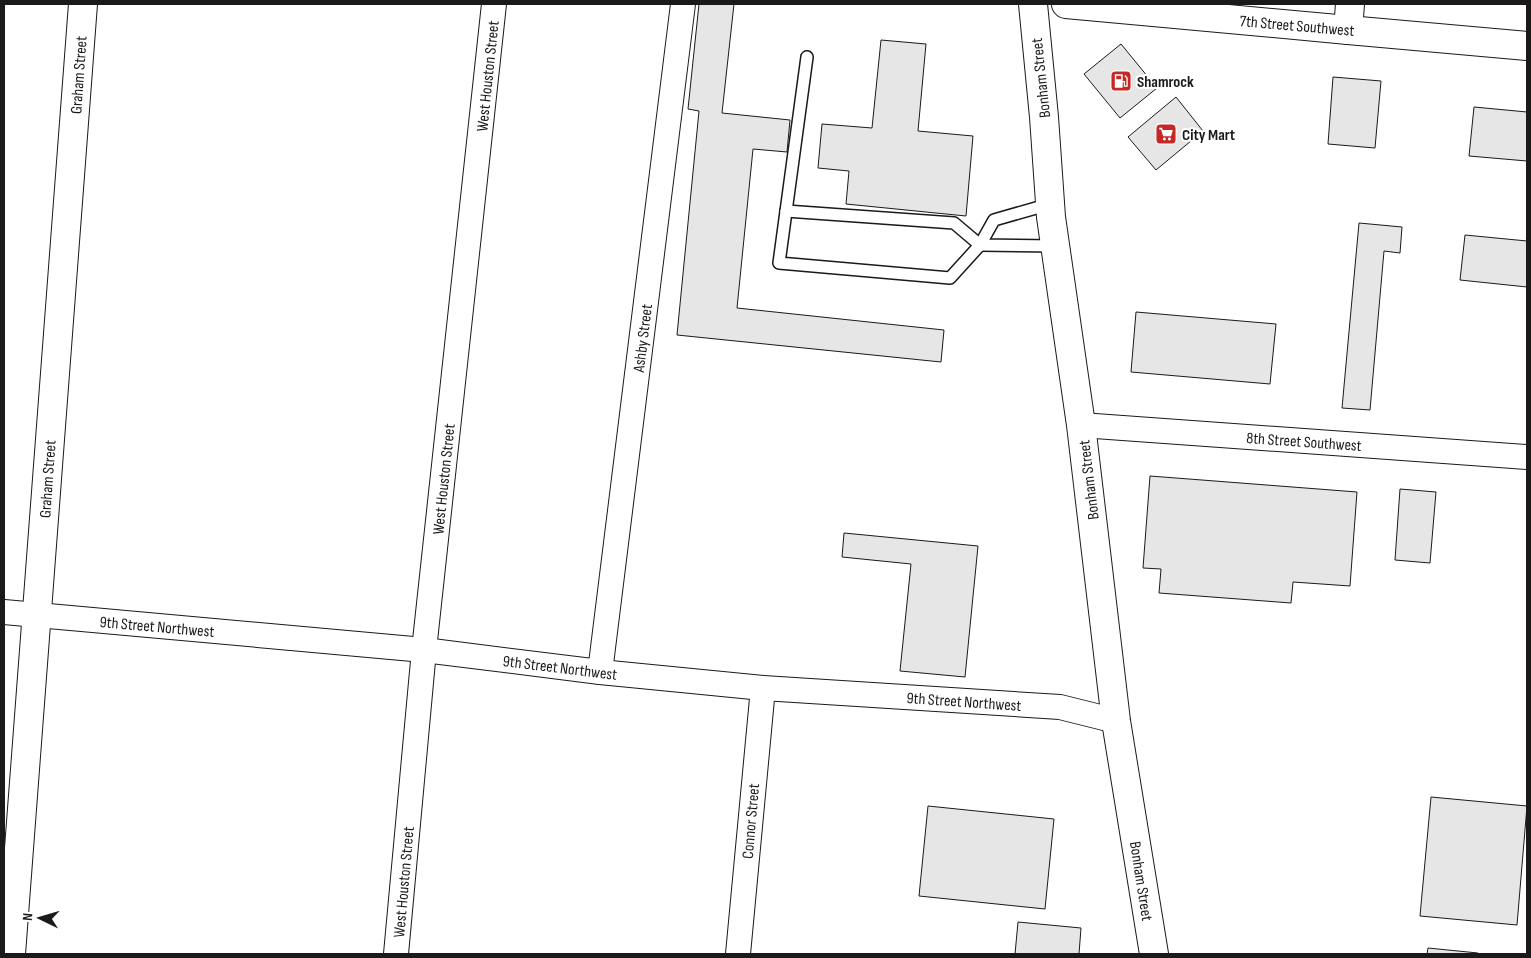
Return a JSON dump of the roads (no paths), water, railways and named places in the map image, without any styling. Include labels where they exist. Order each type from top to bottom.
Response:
[{"type":"main road","name":"Graham Street","points":[[11,954],[83,4]]},
{"type":"main road","name":"Bonham Street","points":[[1033,4],[1055,246],[1081,425],[1116,721],[1154,954]]},
{"type":"main road","name":"7th Street Southwest","points":[[1066,4],[1349,17],[1527,46]]},
{"type":"street","name":"West Houston Street","points":[[396,954],[424,650],[494,4]]},
{"type":"street","name":"Ashby Street","points":[[600,672],[683,4]]},
{"type":"street","name":"8th Street Southwest","points":[[1081,425],[1527,457]]},
{"type":"street","name":"9th Street Northwest","points":[[4,612],[424,650],[600,672],[763,688],[1060,707],[1116,721]]},
{"type":"street","name":"Connor Street","points":[[738,954],[763,688]]},
{"type":"lane","points":[[808,57],[779,262],[950,278],[980,245],[994,220],[1050,204]]},
{"type":"lane","points":[[786,211],[954,223],[980,245],[1055,246]]},
{"type":"place","name":"Shamrock","points":[[1121,81]]},
{"type":"place","name":"City Mart","points":[[1166,134]]}]
